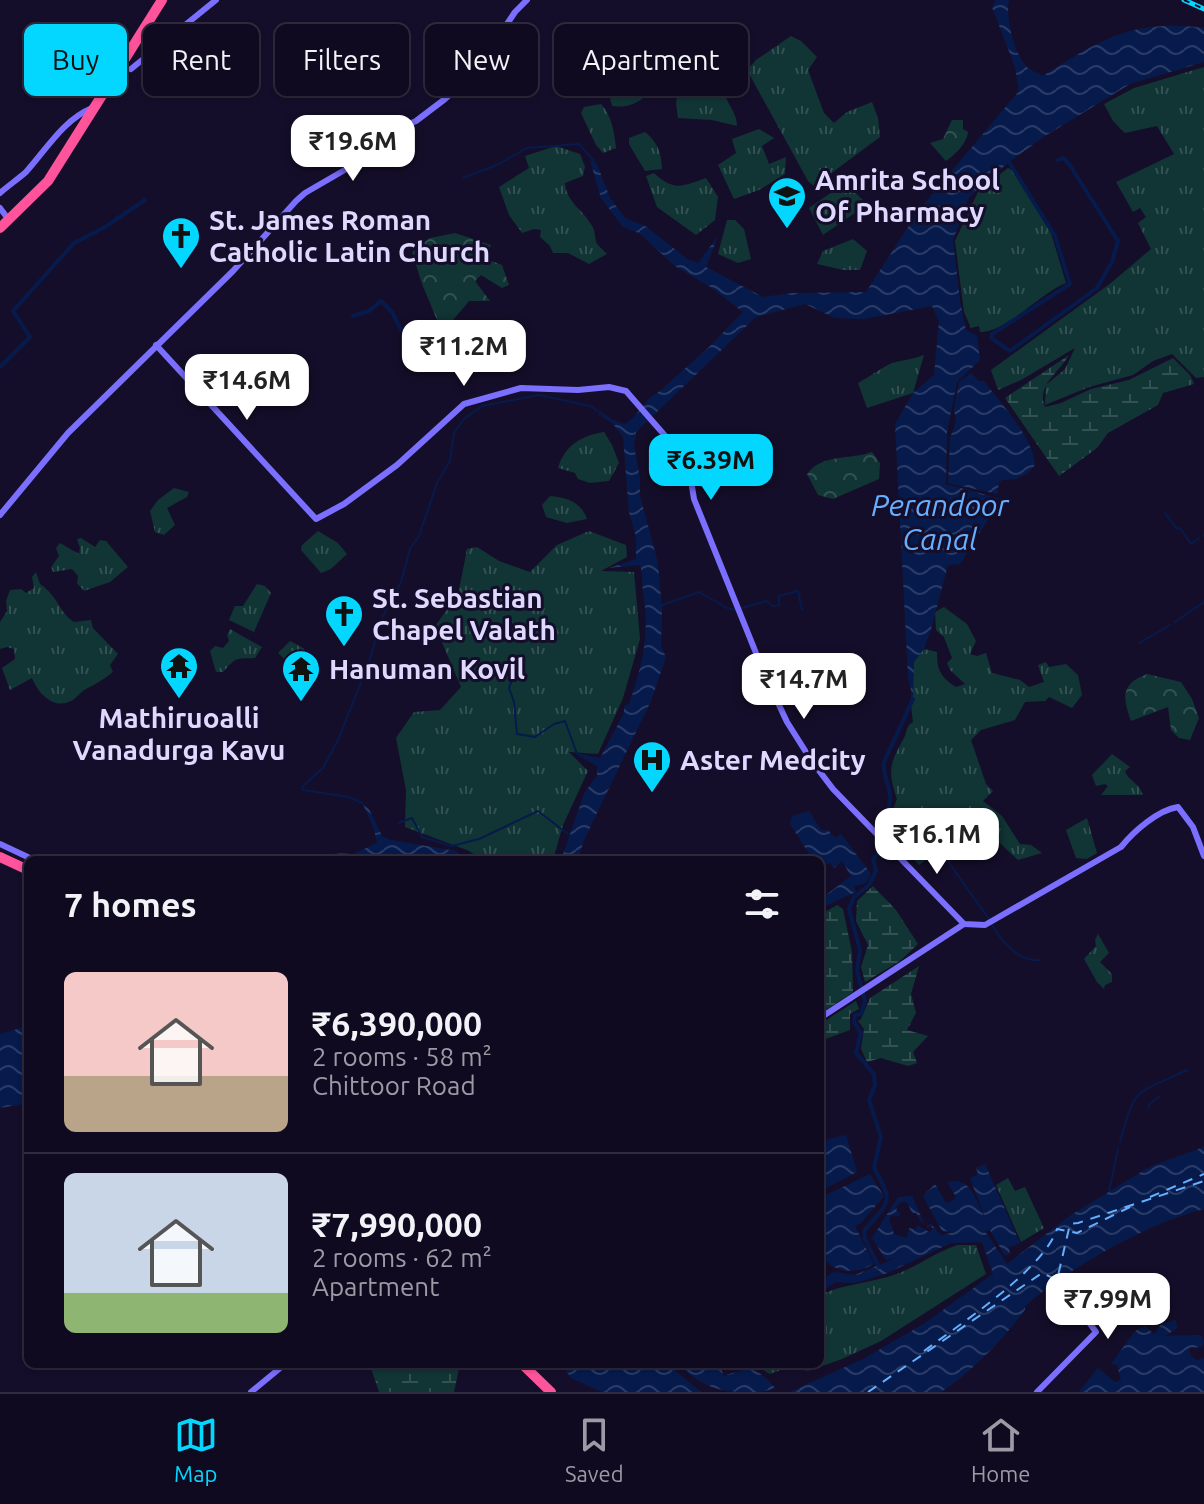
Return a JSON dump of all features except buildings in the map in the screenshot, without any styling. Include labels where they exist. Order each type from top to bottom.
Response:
[{"type":"highway","points":[[4,224],[48,181],[162,0]]},
{"type":"highway","points":[[0,856],[24,862]]},
{"type":"highway","points":[[0,856],[24,870]]},
{"type":"highway","points":[[526,1368],[551,1392]]},
{"type":"highway","points":[[534,1368],[558,1392]]},
{"type":"main road","points":[[131,69],[216,0]]},
{"type":"main road","points":[[0,515],[68,433],[233,271],[305,193],[367,157],[398,129],[429,112],[475,72],[515,12],[527,0]]},
{"type":"main road","points":[[0,193],[25,173],[52,140],[77,118],[96,108]]},
{"type":"main road","points":[[0,208],[4,224]]},
{"type":"main road","points":[[156,345],[316,519],[344,504],[397,465],[464,404],[521,388],[578,390],[609,387],[626,391],[688,462],[694,499],[764,673],[798,740],[833,789],[964,924]]},
{"type":"main road","points":[[824,1015],[964,924],[985,925],[1121,847],[1130,836],[1168,808],[1178,807],[1187,816],[1204,856]]},
{"type":"main road","points":[[0,844],[26,856]]},
{"type":"main road","points":[[1037,1392],[1096,1332],[1058,1280]]},
{"type":"main road","points":[[251,1392],[280,1368]]},
{"type":"green space","points":[[791,36],[801,41],[817,57],[808,70],[824,113],[834,123],[847,112],[872,102],[880,137],[814,186],[808,181],[748,72],[756,60]]},
{"type":"green space","points":[[1204,67],[1204,377],[1196,378],[1172,354],[1153,361],[1133,375],[1089,387],[1045,405],[1046,385],[1065,369],[1075,348],[998,390],[991,370],[1111,283],[1151,249],[1138,223],[1146,217],[1140,208],[1133,212],[1116,182],[1174,154],[1157,126],[1125,133],[1113,121],[1104,104],[1134,88]]},
{"type":"green space","points":[[610,96],[645,96],[629,105],[612,106]]},
{"type":"green space","points":[[677,96],[725,96],[737,126],[712,120],[678,118]]},
{"type":"green space","points":[[601,104],[610,119],[616,148],[603,153],[581,113],[584,107]]},
{"type":"green space","points":[[952,120],[963,120],[963,129],[968,132],[960,148],[946,161],[930,143],[943,139]]},
{"type":"green space","points":[[759,129],[774,138],[762,146],[769,164],[786,157],[785,174],[759,190],[734,199],[718,165],[736,153],[732,139]]},
{"type":"green space","points":[[645,132],[658,148],[662,169],[645,171],[629,144],[629,138]]},
{"type":"green space","points":[[556,146],[580,154],[585,167],[583,176],[565,183],[572,201],[593,228],[597,244],[607,254],[589,264],[568,253],[553,253],[540,237],[541,230],[522,233],[509,215],[499,187],[529,168],[525,156]]},
{"type":"green space","points":[[1008,168],[1051,233],[1066,283],[1001,326],[980,332],[979,326],[971,328],[964,312],[955,241],[978,192]]},
{"type":"green space","points":[[654,173],[667,183],[679,186],[706,178],[718,197],[715,220],[696,235],[657,207],[646,176]]},
{"type":"green space","points":[[845,183],[864,201],[862,208],[823,235],[809,208]]},
{"type":"green space","points":[[727,220],[735,220],[744,229],[751,259],[738,263],[718,254]]},
{"type":"green space","points":[[455,233],[491,245],[487,255],[489,260],[502,265],[509,285],[502,288],[481,275],[475,281],[490,301],[469,301],[449,325],[461,343],[447,344],[412,252],[430,238]]},
{"type":"green space","points":[[853,239],[867,251],[860,270],[817,264],[823,251]]},
{"type":"green space","points":[[924,355],[913,393],[867,408],[858,383],[892,363]]},
{"type":"green space","points":[[1069,355],[1046,386],[1045,407],[1091,389],[1129,380],[1173,358],[1190,375],[1194,384],[1163,393],[1158,405],[1108,433],[1097,448],[1059,476],[1005,398]]},
{"type":"green space","points":[[604,432],[619,463],[609,481],[590,483],[578,479],[575,473],[558,468],[565,453],[575,443]]},
{"type":"green space","points":[[872,452],[880,463],[879,479],[833,499],[818,495],[807,474],[813,467],[829,460]]},
{"type":"green space","points":[[174,488],[189,492],[187,497],[167,508],[175,525],[164,535],[155,532],[150,511],[158,500]]},
{"type":"green space","points":[[550,496],[572,502],[581,508],[587,519],[567,523],[546,517],[542,505]]},
{"type":"green space","points":[[318,531],[338,543],[347,554],[331,569],[321,573],[301,550],[302,545]]},
{"type":"green space","points":[[589,531],[626,545],[627,557],[601,571],[634,572],[640,639],[623,698],[598,754],[569,752],[588,771],[563,825],[554,856],[477,856],[405,827],[406,790],[396,738],[414,712],[440,710],[461,687],[435,626],[458,595],[467,549],[477,547],[499,561],[530,572],[557,545]]},
{"type":"green space","points":[[81,538],[95,547],[100,540],[106,541],[128,567],[110,582],[84,591],[72,569],[53,572],[51,567],[59,556],[56,548],[60,543],[79,554],[77,539]]},
{"type":"green space","points":[[36,572],[40,584],[69,618],[74,622],[91,620],[93,628],[118,654],[110,665],[113,672],[64,703],[52,702],[38,689],[32,678],[10,690],[2,668],[15,659],[14,649],[0,649],[0,622],[7,611],[6,601],[10,590],[21,589],[26,593],[34,588],[32,577]]},
{"type":"green space","points":[[257,584],[265,586],[271,593],[254,632],[229,620],[235,606],[243,606]]},
{"type":"green space","points":[[944,607],[967,624],[976,641],[970,654],[977,656],[986,653],[992,673],[1020,680],[1029,687],[1044,682],[1038,665],[1046,662],[1049,667],[1066,664],[1078,675],[1082,695],[1072,708],[1049,697],[1045,701],[1025,702],[1015,720],[981,730],[971,740],[986,784],[993,791],[983,801],[1002,816],[1020,844],[1031,845],[1042,853],[1018,860],[988,832],[973,810],[928,811],[921,843],[927,859],[919,865],[888,829],[897,799],[892,767],[908,727],[913,722],[914,662],[924,649],[937,652],[939,668],[946,680],[956,687],[965,684],[950,670],[947,663],[952,658],[944,637],[936,630],[935,612]]},
{"type":"green space","points":[[230,629],[262,647],[255,658],[237,659],[223,672],[216,672],[210,651],[215,646],[223,648],[229,641],[227,635]]},
{"type":"green space","points":[[290,641],[305,650],[315,664],[302,676],[278,653]]},
{"type":"green space","points":[[1147,674],[1181,682],[1199,718],[1190,740],[1179,738],[1171,730],[1168,707],[1131,721],[1125,699],[1128,687]]},
{"type":"green space","points":[[1112,754],[1130,767],[1125,771],[1143,795],[1101,795],[1108,786],[1096,786],[1092,775]]},
{"type":"green space","points":[[1087,818],[1097,853],[1087,859],[1076,858],[1066,830]]},
{"type":"green space","points":[[873,886],[896,910],[918,944],[900,961],[865,982],[861,967],[868,945],[856,921],[857,901]]},
{"type":"green space","points":[[837,905],[843,909],[852,952],[853,992],[824,1011],[824,913]]},
{"type":"green space","points":[[1098,934],[1109,953],[1100,962],[1112,974],[1112,982],[1104,989],[1084,959],[1096,946]]},
{"type":"green space","points":[[919,966],[911,994],[916,1013],[907,1030],[928,1036],[913,1052],[917,1063],[908,1066],[881,1058],[867,1062],[861,1049],[864,1029],[858,1021],[870,998]]},
{"type":"green space","points":[[856,1001],[859,1009],[850,1014],[850,1030],[824,1040],[824,1021]]},
{"type":"green space","points":[[1008,1178],[1015,1191],[1025,1187],[1044,1228],[1021,1242],[996,1185]]},
{"type":"green space","points":[[958,1245],[976,1245],[986,1274],[881,1341],[824,1365],[824,1293],[894,1275]]},
{"type":"green space","points":[[371,1368],[459,1368],[454,1392],[379,1392]]},
{"type":"green space","points":[[760,1368],[786,1368],[770,1374]]},
{"type":"water","name":"Perandoor Canal","points":[[996,0],[1009,0],[1009,25],[1017,52],[1027,67],[1043,76],[1101,42],[1137,29],[1157,26],[1204,28],[1204,62],[1130,84],[1045,136],[969,197],[953,240],[966,330],[977,336],[980,360],[957,382],[947,432],[946,484],[1001,499],[960,564],[948,565],[924,649],[914,662],[913,699],[908,677],[895,424],[913,393],[934,375],[939,321],[932,306],[864,319],[835,318],[805,304],[756,317],[636,432],[634,446],[640,496],[658,563],[661,646],[666,657],[651,701],[579,856],[562,856],[584,794],[597,775],[597,766],[574,753],[600,758],[624,713],[624,706],[629,704],[645,635],[640,565],[609,568],[636,559],[636,537],[629,512],[623,437],[613,424],[598,414],[624,424],[629,421],[743,312],[712,288],[675,266],[639,233],[623,227],[601,198],[590,160],[597,164],[610,198],[625,218],[647,227],[687,259],[698,263],[718,236],[706,267],[763,297],[793,293],[866,292],[919,210],[1019,91],[1015,67],[992,7]]},
{"type":"water","points":[[971,373],[979,381],[984,381],[1007,410],[1033,454],[1035,465],[1028,473],[1016,479],[1002,480],[997,494],[948,483],[950,438],[956,422],[954,410],[959,382]]},
{"type":"water","points":[[362,802],[369,809],[382,836],[456,851],[462,856],[332,856],[335,853],[353,854],[377,843]]},
{"type":"water","points":[[809,811],[821,830],[828,830],[835,838],[841,834],[871,874],[866,883],[854,886],[856,892],[824,908],[826,895],[851,876],[842,861],[834,868],[830,863],[824,864],[824,856],[810,856],[790,824],[792,816]]},
{"type":"water","points":[[24,1027],[24,1104],[0,1108],[0,1034]]},
{"type":"water","points":[[846,1135],[857,1172],[824,1189],[824,1138],[825,1140]]},
{"type":"water","points":[[1204,1147],[1204,1209],[1134,1236],[1064,1276],[1025,1306],[1025,1310],[987,1354],[941,1392],[790,1392],[865,1358],[925,1323],[993,1274],[982,1242],[951,1243],[885,1274],[855,1283],[835,1282],[824,1290],[824,1279],[833,1272],[855,1275],[898,1257],[886,1260],[872,1238],[898,1197],[912,1196],[924,1223],[916,1213],[912,1213],[907,1202],[901,1202],[896,1207],[900,1213],[898,1217],[893,1215],[889,1218],[894,1234],[907,1238],[909,1228],[916,1230],[917,1225],[929,1232],[933,1229],[931,1226],[927,1228],[927,1225],[931,1224],[941,1235],[955,1232],[942,1231],[923,1196],[935,1184],[946,1203],[951,1202],[956,1197],[947,1182],[962,1183],[972,1191],[985,1218],[970,1178],[978,1174],[976,1168],[985,1164],[1020,1243],[1008,1245],[1010,1253],[1005,1256],[990,1230],[985,1231],[1007,1264],[1071,1215],[1151,1166]]},
{"type":"water","points":[[870,1174],[884,1196],[855,1226],[874,1264],[852,1271],[839,1269],[824,1260],[824,1196]]},
{"type":"water","points":[[1176,1320],[1177,1328],[1165,1336],[1201,1335],[1204,1341],[1202,1347],[1189,1348],[1191,1356],[1197,1360],[1204,1358],[1204,1392],[1079,1392],[1098,1368],[1115,1382],[1121,1380],[1117,1365],[1111,1364],[1135,1331],[1145,1326],[1154,1334],[1162,1323]]},
{"type":"water","points":[[564,1368],[672,1368],[701,1392],[602,1392],[571,1378]]},
{"type":"water","points":[[682,1368],[721,1368],[724,1376],[752,1370],[763,1375],[775,1388],[737,1392],[718,1389],[694,1378]]},
{"type":"waterway","points":[[463,178],[499,164],[527,148],[579,144],[594,161]]},
{"type":"waterway","points":[[1009,162],[1055,236],[1070,284],[992,334],[991,338],[1010,351],[1097,288],[1112,262],[1118,241],[1071,167],[1064,158],[1058,160]]},
{"type":"waterway","points":[[0,367],[30,337],[13,311],[74,243],[145,200]]},
{"type":"waterway","points":[[353,316],[369,311],[381,301],[392,312],[401,330]]},
{"type":"waterway","points":[[362,803],[349,797],[303,790],[302,787],[323,768],[338,740],[368,665],[383,616],[401,582],[410,549],[419,536],[437,483],[450,461],[454,433],[464,419],[482,406],[539,395],[590,406],[609,418]]},
{"type":"waterway","points":[[1165,513],[1191,544],[1199,538]]},
{"type":"waterway","points":[[742,608],[766,601],[777,606],[779,596],[798,591],[802,610]]},
{"type":"waterway","points":[[662,605],[699,592],[736,610]]},
{"type":"waterway","points":[[1175,622],[1204,602]]},
{"type":"waterway","points":[[1139,643],[1170,625]]},
{"type":"waterway","points":[[513,677],[509,688],[514,702],[517,734],[535,737],[554,724],[565,721],[577,754]]},
{"type":"waterway","points":[[879,1267],[864,1231],[884,1207],[887,1196],[874,1168],[881,1137],[869,1100],[875,1085],[874,1074],[856,1053],[861,1033],[854,1022],[855,1015],[861,1014],[865,1001],[857,971],[860,950],[849,909],[854,897],[869,885],[876,871],[873,859],[878,854],[879,832],[890,800],[884,762],[913,699]]},
{"type":"waterway","points":[[888,802],[908,846],[930,842],[938,861],[949,857],[949,863],[989,919]]},
{"type":"waterway","points":[[398,823],[412,818],[422,837],[452,846],[479,839],[538,811],[568,834]]},
{"type":"waterway","points":[[992,925],[1018,954],[1039,960]]},
{"type":"waterway","points":[[1120,1142],[1130,1109],[1140,1093],[1187,1070]]},
{"type":"waterway","points":[[1149,1107],[1160,1096]]},
{"type":"waterway","points":[[1109,1191],[1118,1149]]},
{"type":"ferry route","points":[[1150,1197],[1204,1174]]},
{"type":"ferry route","points":[[868,1392],[1042,1273],[1057,1280],[1070,1224],[1204,1181]]},
{"type":"ferry route","points":[[924,1351],[1018,1278],[1049,1245],[1057,1229],[1077,1233],[1130,1207]]},
{"type":"railway","points":[[1184,0],[1204,9]]},
{"type":"place","name":"Amrita School Of Pharmacy","points":[[787,230]]},
{"type":"place","name":"St. James Roman Catholic Latin Church","points":[[181,270]]},
{"type":"place","name":"St. Sebastian Chapel Valath","points":[[344,648]]},
{"type":"place","name":"Mathiruoalli Vanadurga Kavu","points":[[179,700]]},
{"type":"place","name":"Hanuman Kovil","points":[[301,703]]},
{"type":"place","name":"Aster Medcity","points":[[652,794]]}]
